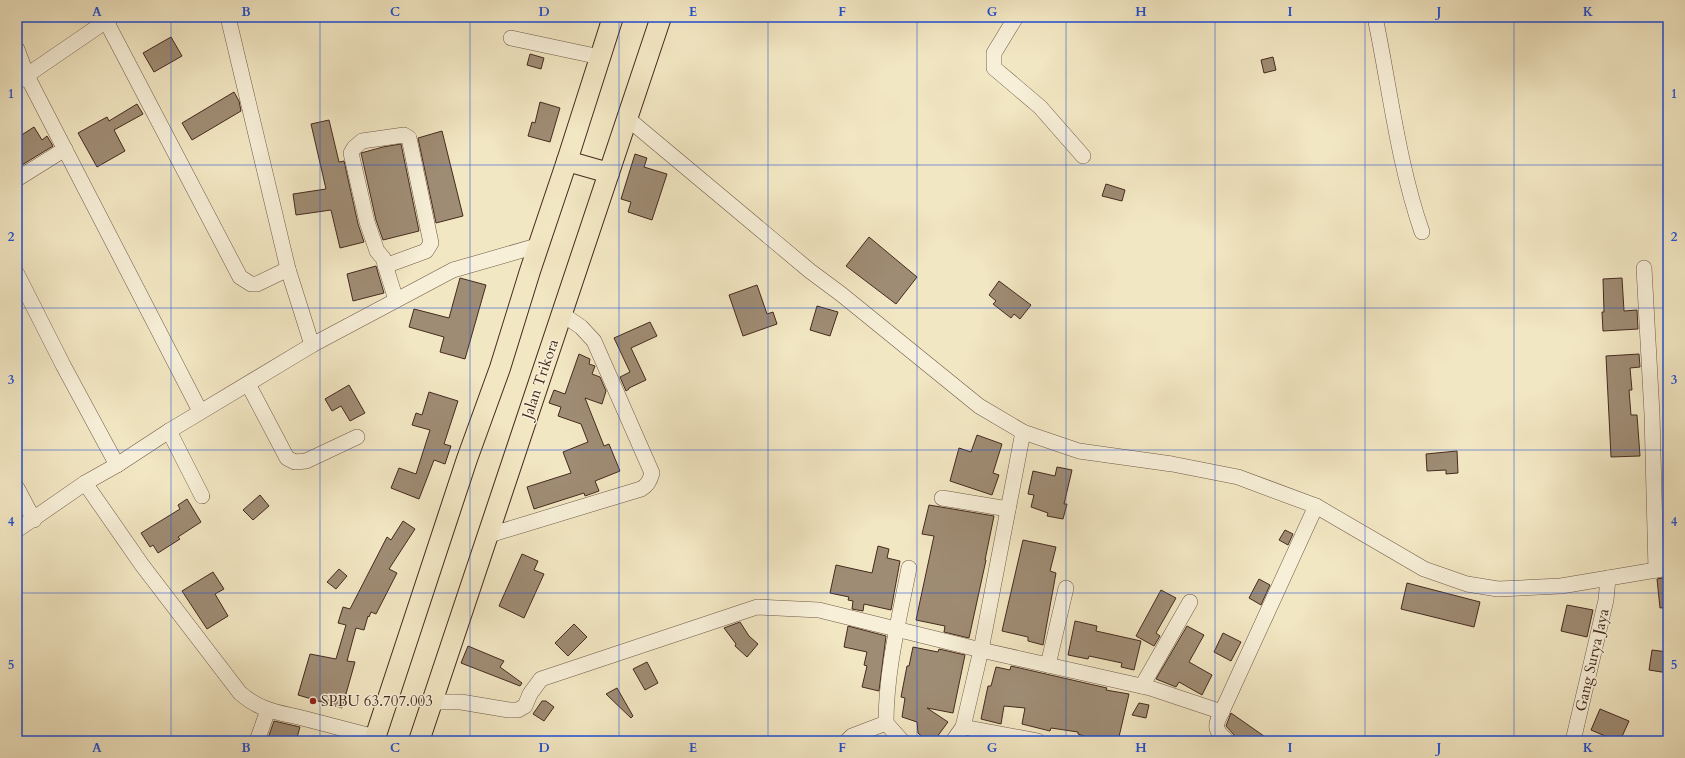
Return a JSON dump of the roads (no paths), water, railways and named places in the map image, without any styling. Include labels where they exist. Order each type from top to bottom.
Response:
[{"type":"main road","points":[[374,739],[467,459],[500,368],[613,17]]},
{"type":"main road","name":"Jalan Trikora","points":[[419,741],[660,17]]},
{"type":"main road","points":[[567,161],[609,173]]},
{"type":"street","points":[[228,17],[288,269],[312,345]]},
{"type":"street","points":[[1016,17],[994,53],[994,68],[1040,107],[1083,156]]},
{"type":"street","points":[[1375,17],[1402,161],[1414,210],[1422,232]]},
{"type":"street","points":[[22,79],[109,19],[240,277],[251,284],[257,284],[288,269]]},
{"type":"street","points":[[510,38],[600,57]]},
{"type":"street","points":[[17,49],[22,79],[65,149],[200,411]]},
{"type":"street","points":[[627,118],[810,271],[841,294],[979,406],[1023,432],[1079,451],[1172,464],[1238,477],[1316,506],[1424,569],[1467,584],[1498,589],[1561,586],[1662,569],[1644,268]]},
{"type":"street","points":[[385,266],[426,251],[431,243],[409,138],[404,135],[362,141],[351,153],[367,222],[377,251],[383,258],[385,266],[396,300]]},
{"type":"street","points":[[17,179],[65,149]]},
{"type":"street","points":[[17,530],[34,520],[85,483],[116,465],[169,430],[312,345],[454,270],[540,245]]},
{"type":"street","points":[[17,274],[116,465]]},
{"type":"street","points":[[486,536],[641,488],[646,486],[650,480],[652,473],[594,340],[582,327],[562,314]]},
{"type":"street","points":[[248,384],[287,458],[295,462],[306,461],[356,437]]},
{"type":"street","points":[[169,430],[202,496]]},
{"type":"street","points":[[953,741],[962,727],[981,650],[1023,432]]},
{"type":"street","points":[[85,483],[142,565],[240,693],[250,701],[268,710],[295,716],[374,739]]},
{"type":"street","points":[[17,488],[34,520]]},
{"type":"street","points":[[942,498],[1008,509]]},
{"type":"street","points":[[1219,738],[1216,726],[1316,506]]},
{"type":"street","points":[[902,741],[886,724],[886,706],[897,629],[909,568]]},
{"type":"street","name":"Gang Surya Jaya","points":[[1573,741],[1606,600],[1608,578]]},
{"type":"street","points":[[1048,665],[1066,588]]},
{"type":"street","points":[[1142,686],[1190,602]]},
{"type":"street","points":[[433,702],[462,702],[509,710],[518,710],[525,706],[530,694],[541,679],[757,607],[819,610],[981,650],[1142,686],[1222,712]]},
{"type":"street","points":[[257,741],[268,710]]},
{"type":"street","points":[[847,741],[852,736],[886,724]]},
{"type":"street","points":[[962,727],[1038,741]]},
{"type":"place","name":"SPBU 63.707.003","points":[[313,701]]}]
